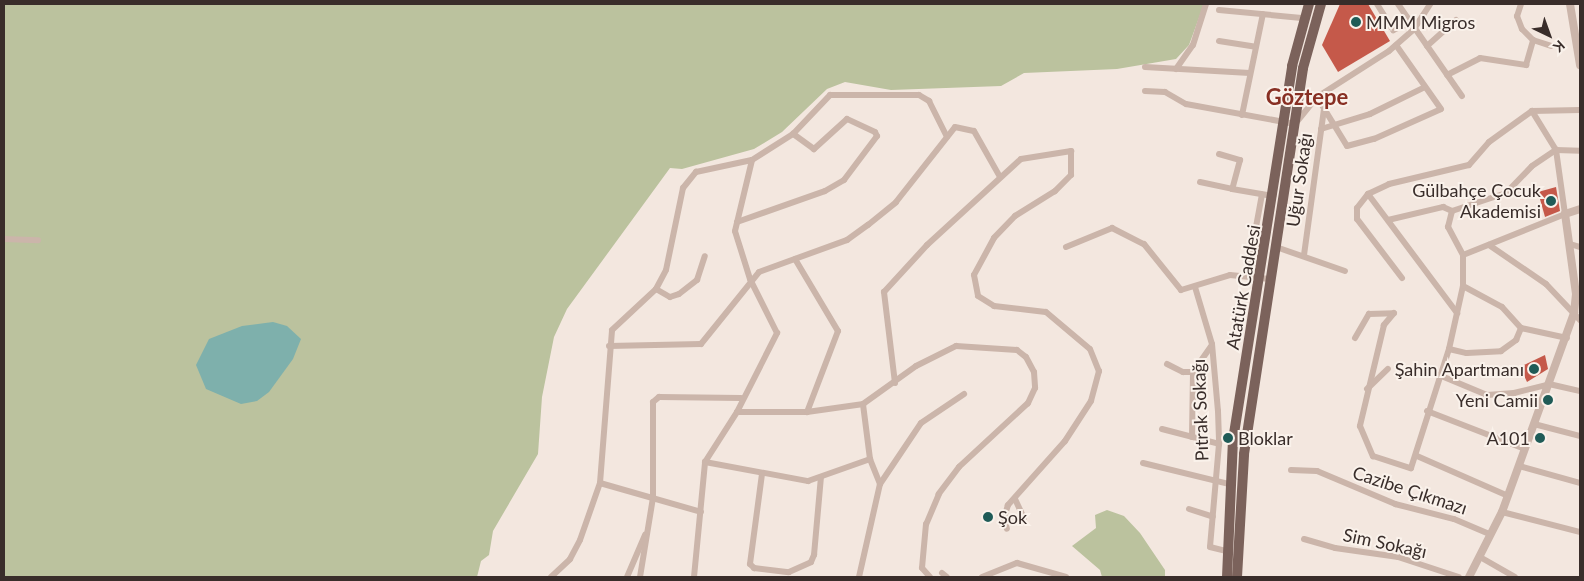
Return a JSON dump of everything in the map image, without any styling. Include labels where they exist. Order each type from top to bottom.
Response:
[{"type":"main road","name":"Atatürk Caddesi","points":[[1227,577],[1226,551],[1229,484],[1265,278],[1276,247],[1302,18],[1308,4]]},
{"type":"main road","name":"Atatürk Caddesi","points":[[1238,577],[1244,454],[1274,196],[1290,125],[1300,92],[1310,38],[1321,4]]},
{"type":"street","points":[[1176,69],[1193,45],[1206,4]]},
{"type":"street","points":[[1376,4],[1393,30],[1412,26]]},
{"type":"street","points":[[1398,4],[1462,96]]},
{"type":"street","points":[[1145,91],[1165,92],[1186,104],[1290,125],[1317,98],[1396,45],[1430,4]]},
{"type":"street","points":[[1521,4],[1518,23],[1533,40],[1552,46]]},
{"type":"street","points":[[1570,4],[1577,30],[1580,65]]},
{"type":"street","points":[[1219,10],[1302,18]]},
{"type":"street","points":[[1242,115],[1263,14]]},
{"type":"street","points":[[1427,46],[1456,20]]},
{"type":"street","points":[[1447,75],[1480,58],[1526,64],[1533,40]]},
{"type":"street","points":[[1219,41],[1256,48]]},
{"type":"street","points":[[1300,92],[1317,98],[1347,146],[1419,120],[1441,109],[1396,45]]},
{"type":"street","points":[[1145,67],[1250,74]]},
{"type":"street","points":[[1321,129],[1335,126],[1425,87]]},
{"type":"street","points":[[551,577],[570,559],[580,540],[600,483],[609,346],[612,330],[656,289],[674,248],[683,188],[696,172],[752,160],[794,134],[830,94],[844,92],[918,95],[929,101],[947,137]]},
{"type":"street","name":"Uğur Sokağı","points":[[1304,255],[1324,109]]},
{"type":"street","points":[[1402,278],[1357,219],[1357,208],[1368,194],[1389,184],[1469,165],[1489,142],[1532,111],[1580,110]]},
{"type":"street","points":[[1469,577],[1502,512],[1567,338],[1578,294],[1556,150],[1532,111]]},
{"type":"street","points":[[737,222],[825,191],[844,180],[877,136],[875,132],[847,119],[814,148],[794,134]]},
{"type":"street","points":[[609,346],[701,344],[750,279],[772,265],[795,259],[847,240],[868,226],[896,202],[947,137],[949,130],[963,127],[974,131],[1000,177]]},
{"type":"street","points":[[1388,220],[1443,208],[1452,211],[1506,193],[1532,166],[1556,150],[1580,151]]},
{"type":"street","points":[[895,383],[884,292],[927,245],[1021,159],[1071,152],[1071,175],[1055,191],[1015,216],[994,238],[974,275],[978,296],[994,306],[1046,312],[1090,349],[1100,371],[1091,402],[1065,441],[1015,499],[1004,518],[1007,529]]},
{"type":"street","points":[[1219,154],[1240,160],[1232,189]]},
{"type":"street","points":[[694,577],[704,462],[737,412],[741,398],[777,333],[750,279],[735,231],[752,160]]},
{"type":"street","points":[[1200,182],[1274,196]]},
{"type":"street","points":[[1247,276],[1262,194]]},
{"type":"street","points":[[1368,194],[1457,312]]},
{"type":"street","points":[[1463,255],[1580,209]]},
{"type":"street","points":[[1355,338],[1369,314],[1394,312],[1384,325],[1366,390],[1360,426],[1373,456],[1406,468],[1411,468],[1417,456],[1427,411],[1449,349],[1463,286],[1463,255],[1448,227],[1452,211]]},
{"type":"street","points":[[1066,247],[1112,228],[1144,244],[1174,286],[1181,290],[1230,275],[1265,278]]},
{"type":"street","points":[[4,240],[38,240]]},
{"type":"street","points":[[1570,244],[1580,247]]},
{"type":"street","points":[[1489,245],[1527,268],[1580,320]]},
{"type":"street","points":[[1276,247],[1304,255],[1345,271]]},
{"type":"street","points":[[656,289],[670,297],[680,294],[697,280],[705,256]]},
{"type":"street","points":[[795,259],[838,331],[807,412]]},
{"type":"street","points":[[1463,286],[1502,307],[1521,328],[1567,338]]},
{"type":"street","name":"Pıtrak Sokağı","points":[[1195,287],[1212,344],[1219,444],[1210,547],[1226,551]]},
{"type":"street","points":[[1449,349],[1466,353],[1501,351],[1516,340],[1521,328]]},
{"type":"street","points":[[1167,364],[1183,372],[1193,372],[1212,344]]},
{"type":"street","points":[[737,412],[807,412],[863,404],[895,383],[916,366],[956,346],[1017,350],[1034,372],[1035,388],[1028,403],[959,467],[939,494],[926,524],[922,568],[930,577]]},
{"type":"street","points":[[1366,390],[1388,368]]},
{"type":"street","name":"Pıtrak Sokağı","points":[[1192,437],[1193,372]]},
{"type":"street","points":[[1439,375],[1487,395],[1514,394],[1549,384],[1580,391]]},
{"type":"street","points":[[859,577],[880,484],[921,423],[964,394]]},
{"type":"street","points":[[640,577],[653,498],[653,402],[659,397],[741,398]]},
{"type":"street","points":[[863,404],[870,459],[880,484]]},
{"type":"street","points":[[1427,411],[1525,449]]},
{"type":"street","points":[[1534,424],[1580,436]]},
{"type":"street","points":[[1162,429],[1219,444]]},
{"type":"street","points":[[1417,456],[1508,496]]},
{"type":"street","points":[[704,462],[808,481],[870,459]]},
{"type":"street","points":[[1143,463],[1229,484]]},
{"type":"street","points":[[1519,466],[1580,483]]},
{"type":"street","name":"Cazibe Çıkmazı","points":[[1291,470],[1317,471],[1387,502],[1454,519],[1490,534]]},
{"type":"street","points":[[762,474],[750,564],[754,568],[789,572],[811,562],[814,555],[821,477]]},
{"type":"street","points":[[600,483],[701,512]]},
{"type":"street","points":[[1015,499],[1024,518]]},
{"type":"street","points":[[1189,509],[1213,518]]},
{"type":"street","points":[[1502,512],[1580,532]]},
{"type":"street","points":[[627,577],[650,524]]},
{"type":"street","name":"Sim Sokağı","points":[[1304,538],[1335,548],[1398,557],[1459,577]]},
{"type":"street","points":[[1480,557],[1516,577]]},
{"type":"street","points":[[982,577],[1017,563],[1066,577]]},
{"type":"green space","points":[[4,4],[1204,4],[1189,45],[1176,59],[1117,69],[1024,73],[1001,86],[891,90],[845,82],[827,89],[782,132],[754,149],[682,169],[670,168],[567,309],[554,337],[542,397],[538,454],[493,531],[489,555],[481,561],[477,577],[4,577]]},
{"type":"green space","points":[[1107,510],[1124,516],[1140,533],[1165,570],[1165,577],[1102,577],[1100,570],[1072,546],[1096,528],[1095,515]]},
{"type":"water","points":[[273,322],[287,326],[301,339],[293,359],[269,392],[257,401],[241,404],[206,389],[196,365],[209,339],[242,326]]},
{"type":"building","name":"MMM Migros","points":[[1340,4],[1368,4],[1390,41],[1338,72],[1322,45]]},
{"type":"building","name":"Gülbahçe Çocuk Akademisi","points":[[1556,187],[1560,211],[1545,217],[1538,192]]},
{"type":"building","name":"Şahin Apartmanı","points":[[1545,355],[1548,369],[1527,382],[1520,367]]},
{"type":"place","name":"MMM Migros","points":[[1356,22]]},
{"type":"place","name":"Gülbahçe Çocuk Akademisi","points":[[1551,201]]},
{"type":"place","name":"Şahin Apartmanı","points":[[1534,369]]},
{"type":"place","name":"Yeni Camii","points":[[1548,400]]},
{"type":"place","name":"Bloklar","points":[[1228,438]]},
{"type":"place","name":"A101","points":[[1540,438]]},
{"type":"place","name":"Şok","points":[[988,517]]},
{"type":"district","name":"Göztepe","points":[[1307,97]]}]
